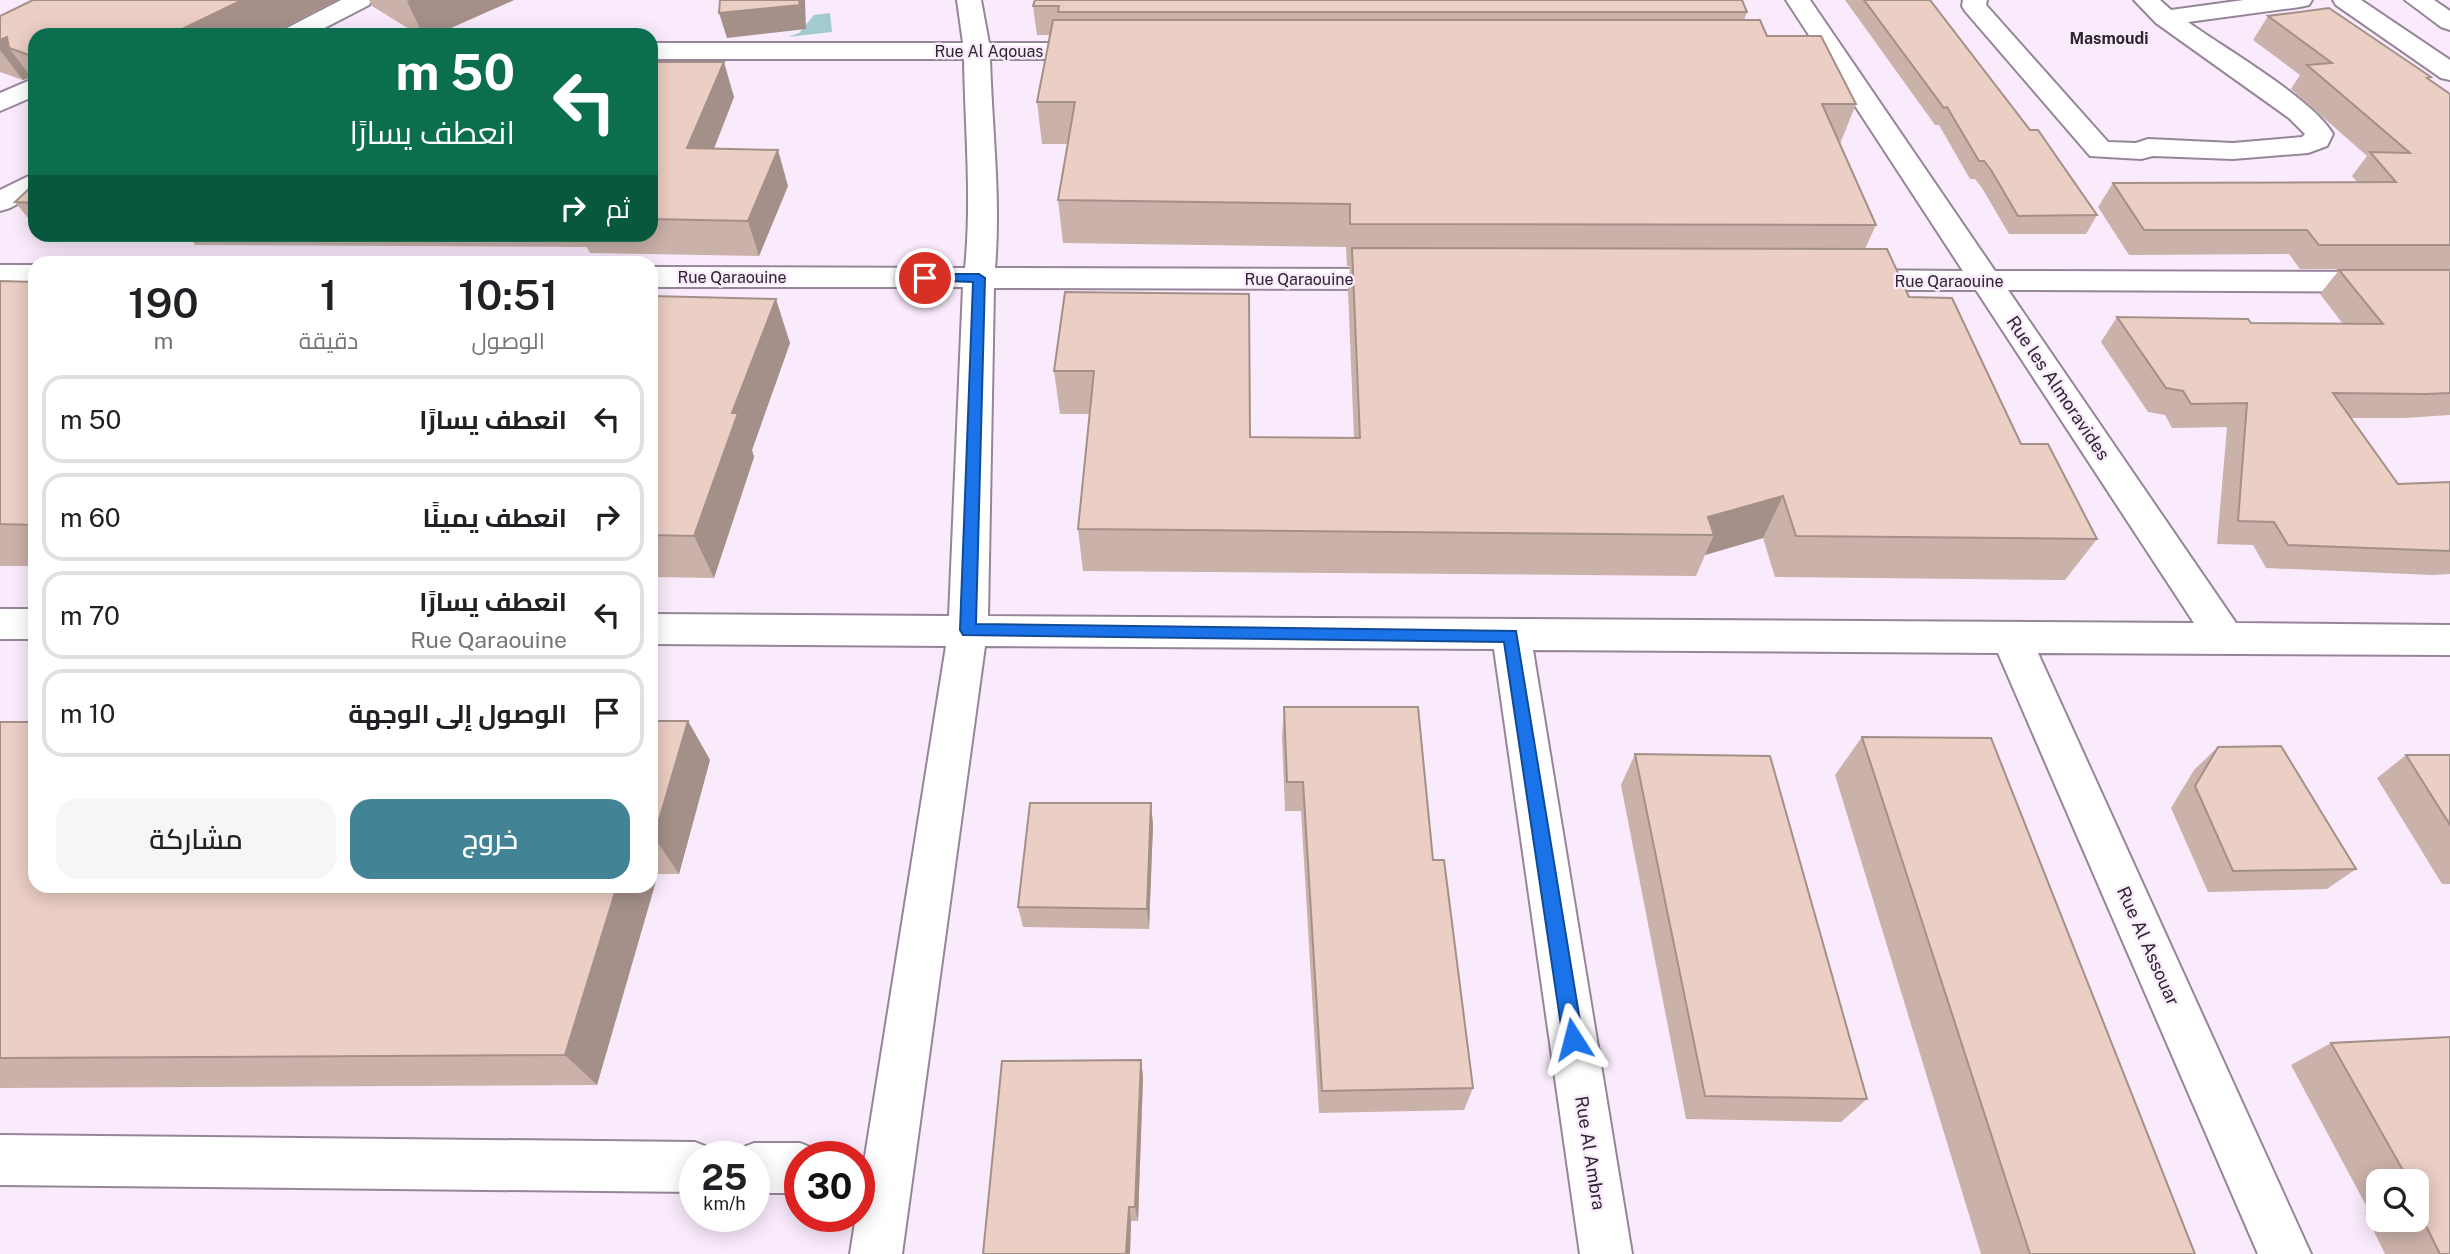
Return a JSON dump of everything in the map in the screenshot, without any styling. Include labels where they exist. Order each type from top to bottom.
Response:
[{"type":"street","points":[[306,28],[360,0]]},
{"type":"street","points":[[875,1163],[968,630],[979,278],[984,224],[979,155],[977,51],[969,0]]},
{"type":"street","name":"Rue les Almoravides","points":[[1798,0],[1817,51],[1987,281],[2224,637]]},
{"type":"street","points":[[1975,0],[1974,6],[2101,150],[2141,150],[2148,147],[2234,150],[2308,145],[2317,140],[2319,134],[2314,125],[2299,111],[2156,9]]},
{"type":"street","points":[[2156,9],[2300,0]]},
{"type":"street","points":[[2345,0],[2450,72]]},
{"type":"street","points":[[2417,0],[2450,22]]},
{"type":"street","name":"Rue Al Aqouas","points":[[658,51],[1131,51]]},
{"type":"street","points":[[0,103],[28,89]]},
{"type":"street","points":[[0,202],[28,186]]},
{"type":"street","points":[[0,275],[28,275]]},
{"type":"street","name":"Rue Qaraouine","points":[[658,277],[1427,279]]},
{"type":"street","name":"Rue Qaraouine","points":[[1819,280],[2450,282]]},
{"type":"street","points":[[0,624],[28,624]]},
{"type":"street","points":[[658,629],[2450,640]]},
{"type":"street","name":"Rue Al Ambra","points":[[1511,636],[1606,1254]]},
{"type":"street","name":"Rue Al Assouar","points":[[2011,637],[2284,1254]]},
{"type":"street","points":[[0,1160],[679,1167]]},
{"type":"street","points":[[875,1212],[876,1254]]},
{"type":"shaded area","points":[[830,13],[832,32],[788,37],[799,33],[814,15]]},
{"type":"building","points":[[33,0],[242,0],[184,28],[28,28],[28,55],[9,48],[7,37],[0,40],[0,16]]},
{"type":"building","points":[[720,0],[799,0],[800,5],[719,13]]},
{"type":"building","points":[[1035,0],[1742,0],[1747,12],[1058,12],[1059,6],[1033,6]]},
{"type":"building","points":[[1864,0],[1930,0],[2030,130],[2038,130],[2097,215],[2018,216],[1991,170],[1984,161],[1979,161],[1947,107],[1944,108]]},
{"type":"building","points":[[2329,8],[2431,77],[2427,78],[2450,94],[2450,245],[2319,245],[2307,230],[2144,230],[2113,183],[2396,182],[2370,152],[2410,153],[2307,65],[2332,63],[2268,16]]},
{"type":"building","points":[[1053,20],[1760,20],[1767,36],[1821,36],[1856,104],[1822,104],[1876,225],[1350,224],[1350,204],[1058,200],[1075,102],[1037,102]]},
{"type":"building","points":[[658,62],[724,62],[687,148],[778,150],[748,221],[658,219]]},
{"type":"building","points":[[28,190],[28,203],[15,202]]},
{"type":"building","points":[[1352,248],[1887,249],[1909,297],[1952,298],[2021,444],[2048,444],[2097,539],[1796,536],[1783,496],[1708,517],[1714,535],[1078,529],[1094,371],[1054,371],[1065,292],[1249,294],[1250,437],[1360,438]]},
{"type":"building","points":[[2339,270],[2450,270],[2450,393],[2333,393],[2398,484],[2450,482],[2450,551],[2288,545],[2274,522],[2238,521],[2247,403],[2191,404],[2183,391],[2166,388],[2117,317],[2248,319],[2251,323],[2383,324]]},
{"type":"building","points":[[0,281],[28,282],[28,525],[0,524]]},
{"type":"building","points":[[658,296],[776,299],[732,413],[738,413],[694,536],[658,535]]},
{"type":"building","points":[[1284,707],[1418,707],[1433,860],[1444,860],[1473,1088],[1322,1091],[1303,782],[1287,782]]},
{"type":"building","points":[[658,721],[688,721],[658,823]]},
{"type":"building","points":[[0,722],[28,722],[28,893],[615,893],[565,1055],[0,1058]]},
{"type":"building","points":[[1862,737],[1991,738],[2195,1254],[2030,1254]]},
{"type":"building","points":[[2281,746],[2356,869],[2233,871],[2195,786],[2218,747]]},
{"type":"building","points":[[1635,754],[1770,756],[1867,1099],[1705,1096]]},
{"type":"building","points":[[2406,755],[2450,755],[2450,825]]},
{"type":"building","points":[[1030,803],[1151,803],[1147,909],[1018,907]]},
{"type":"building","points":[[2450,1037],[2450,1254],[2440,1254],[2429,1232],[2429,1169],[2402,1169],[2331,1043]]},
{"type":"building","points":[[1141,1060],[1135,1207],[1129,1207],[1126,1254],[983,1254],[1002,1061]]},
{"type":"district","name":"Masmoudi","points":[[2109,38]]},
{"type":"route","points":[[925,278],[979,278],[968,630],[1511,636],[1573,1039]]}]
